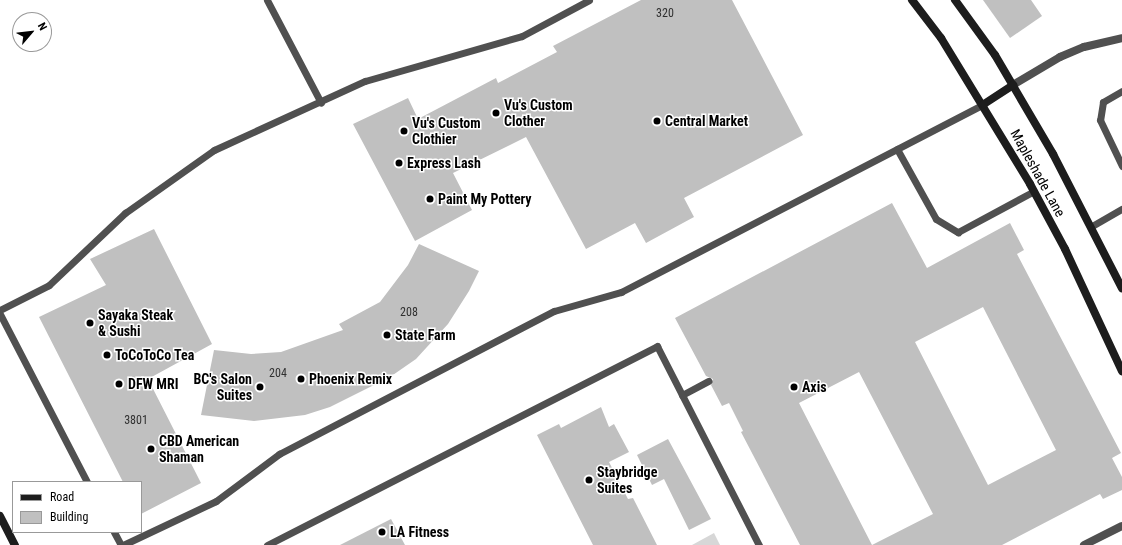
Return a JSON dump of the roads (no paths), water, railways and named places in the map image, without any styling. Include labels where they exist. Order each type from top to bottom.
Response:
[{"type":"main road","name":"Mapleshade Lane","points":[[912,0],[941,38],[984,104],[1034,192],[1122,371]]},
{"type":"main road","name":"Mapleshade Lane","points":[[955,0],[1013,85],[1092,226],[1122,288]]},
{"type":"main road","points":[[984,104],[1013,85]]},
{"type":"main road","points":[[0,516],[15,545]]},
{"type":"street","points":[[1013,85],[1060,57],[1084,47],[1122,38]]},
{"type":"street","points":[[1084,545],[1122,526]]},
{"type":"lane","points":[[268,0],[321,103]]},
{"type":"lane","points":[[0,310],[49,285],[125,213],[214,150],[321,103],[365,81],[522,36],[589,0]]},
{"type":"lane","points":[[1122,91],[1103,102],[1100,120],[1122,166]]},
{"type":"lane","points":[[115,533],[122,545],[216,501],[279,454],[554,311],[621,292],[984,104]]},
{"type":"lane","points":[[897,149],[936,219],[958,232],[1034,192]]},
{"type":"lane","points":[[1092,226],[1122,209]]},
{"type":"lane","points":[[0,314],[86,481]]},
{"type":"lane","points":[[267,545],[657,346],[759,545]]},
{"type":"lane","points":[[682,395],[708,381]]},
{"type":"place","name":"Vu's Custom Clother","points":[[496,113]]},
{"type":"place","name":"Central Market","points":[[657,121]]},
{"type":"place","name":"Vu's Custom Clothier","points":[[404,131]]},
{"type":"place","name":"Express Lash","points":[[399,163]]},
{"type":"place","name":"Paint My Pottery","points":[[430,199]]},
{"type":"place","name":"Sayaka Steak & Sushi","points":[[90,323]]},
{"type":"place","name":"State Farm","points":[[387,335]]},
{"type":"place","name":"ToCoToCo Tea","points":[[107,355]]},
{"type":"place","name":"Phoenix Remix","points":[[301,379]]},
{"type":"place","name":"DFW MRI","points":[[119,384]]},
{"type":"place","name":"BC's Salon Suites","points":[[260,387]]},
{"type":"place","name":"Axis","points":[[794,387]]},
{"type":"place","name":"CBD American Shaman","points":[[151,449]]},
{"type":"place","name":"Staybridge Suites","points":[[589,480]]},
{"type":"place","name":"LA Fitness","points":[[382,532]]}]
